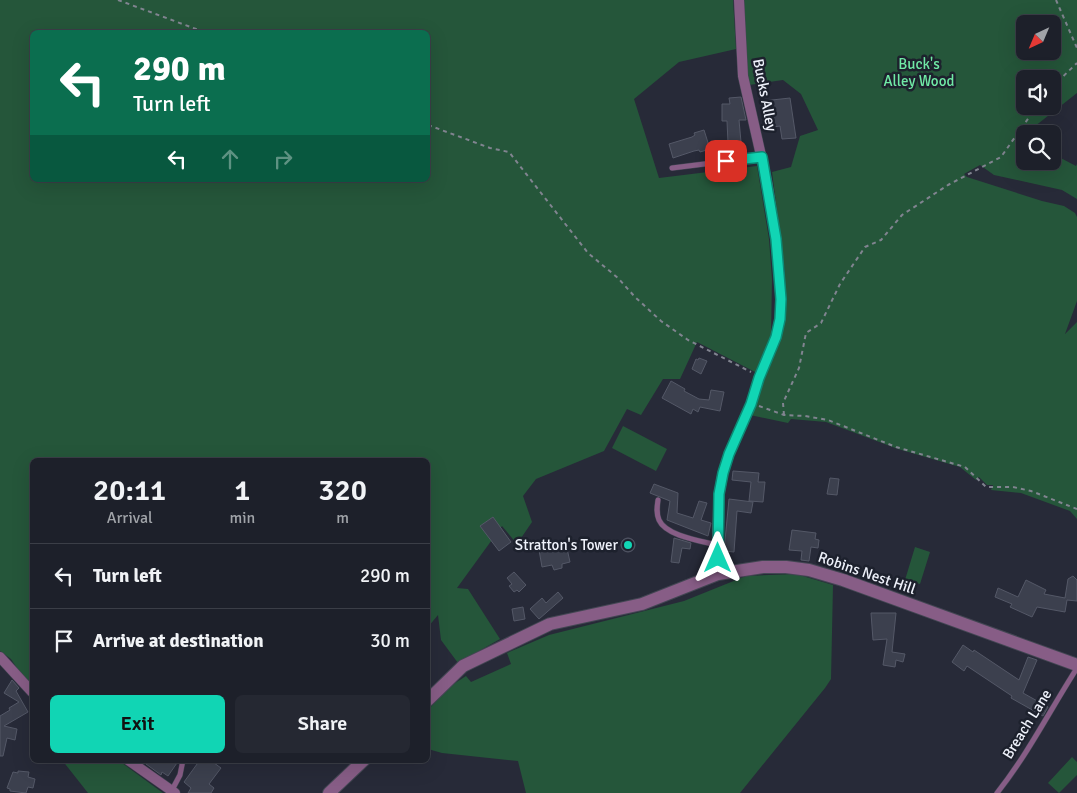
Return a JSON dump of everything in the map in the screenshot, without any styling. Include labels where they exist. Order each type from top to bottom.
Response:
[{"type":"street","name":"Bucks Alley","points":[[718,574],[719,494],[723,473],[776,337],[780,319],[781,299],[776,239],[762,157],[743,76],[739,0]]},
{"type":"street","name":"Robins Nest Hill","points":[[430,698],[463,666],[550,624],[642,604],[718,574],[763,567],[809,570],[843,580],[1077,666]]},
{"type":"street","points":[[0,657],[30,690]]},
{"type":"street","points":[[132,763],[173,792]]},
{"type":"street","points":[[329,793],[361,763]]},
{"type":"lane","points":[[672,168],[762,157]]},
{"type":"lane","points":[[658,500],[656,512],[659,521],[665,529],[717,546]]},
{"type":"lane","name":"Breach Lane","points":[[998,793],[1035,739],[1077,666]]},
{"type":"lane","points":[[173,792],[182,763]]},
{"type":"path","points":[[118,0],[199,30]]},
{"type":"path","points":[[1056,0],[1077,48]]},
{"type":"path","points":[[1061,78],[1077,63]]},
{"type":"path","points":[[784,415],[783,403],[799,368],[806,333],[821,323],[840,284],[865,247],[881,240],[902,215],[948,185],[1000,157],[1030,115]]},
{"type":"path","points":[[430,126],[490,148],[509,152],[588,253],[618,278],[661,321],[688,340],[759,378]]},
{"type":"path","points":[[751,404],[784,415],[828,420],[896,447],[965,467],[986,487],[1013,487],[1032,491],[1077,509]]},
{"type":"green space","points":[[0,0],[733,0],[736,49],[679,62],[634,99],[659,178],[757,166],[769,239],[772,279],[771,336],[757,373],[697,342],[680,379],[663,379],[641,415],[627,409],[604,451],[536,479],[523,496],[532,522],[517,544],[502,526],[457,588],[468,589],[500,639],[458,663],[441,640],[438,615],[430,625],[430,458],[30,458],[30,688],[11,659],[0,651]]},
{"type":"green space","name":"Buck's Alley Wood","points":[[743,0],[1077,0],[1077,93],[1061,106],[1061,70],[1016,70],[1016,115],[1049,115],[1036,125],[1016,125],[1016,170],[1061,170],[1061,158],[1076,166],[1077,164],[1077,199],[1062,190],[994,175],[980,165],[964,174],[967,177],[1042,201],[1064,206],[1075,213],[1077,217],[1077,301],[1065,334],[1077,322],[1077,519],[1070,511],[1021,493],[991,490],[993,485],[987,485],[979,477],[976,480],[960,467],[898,449],[826,422],[791,419],[788,423],[750,415],[784,309],[785,273],[772,172],[791,167],[800,136],[818,130],[801,94],[783,80],[749,85],[745,68]]},
{"type":"green space","points":[[623,426],[667,449],[656,471],[612,448]]},
{"type":"green space","points":[[915,547],[930,552],[920,584],[905,580]]},
{"type":"green space","points":[[796,574],[833,585],[831,679],[740,793],[526,793],[518,761],[442,753],[430,750],[430,708],[449,687],[466,676],[471,682],[511,664],[507,653],[549,635],[684,601],[746,576]]},
{"type":"green space","points":[[1072,757],[1077,762],[1077,775],[1059,793],[1048,783]]},
{"type":"green space","points":[[64,763],[122,763],[163,793],[88,793]]},
{"type":"building","points":[[741,97],[746,120],[739,120],[741,142],[728,143],[727,121],[722,121],[722,104],[730,104],[729,98]]},
{"type":"building","points":[[790,98],[796,138],[782,139],[780,126],[766,128],[763,101]]},
{"type":"building","points":[[704,130],[710,149],[700,152],[699,150],[694,151],[673,158],[669,144],[692,137],[695,135],[694,133]]},
{"type":"building","points":[[699,358],[707,361],[701,374],[692,369],[696,359],[698,360]]},
{"type":"building","points":[[671,381],[699,399],[709,400],[711,390],[724,392],[720,411],[700,407],[698,412],[693,409],[691,414],[662,398]]},
{"type":"building","points":[[733,471],[759,473],[758,482],[765,482],[763,502],[749,501],[751,482],[732,480]]},
{"type":"building","points":[[830,478],[839,479],[837,495],[827,494]]},
{"type":"building","points":[[654,484],[678,493],[677,513],[693,518],[699,501],[707,503],[701,520],[711,523],[708,536],[667,520],[670,501],[650,493]]},
{"type":"building","points":[[729,499],[753,502],[751,513],[737,511],[734,552],[724,551]]},
{"type":"building","points":[[493,517],[511,542],[499,551],[480,526]]},
{"type":"building","points":[[792,530],[816,533],[815,539],[819,540],[818,548],[811,547],[809,561],[801,560],[802,551],[789,550]]},
{"type":"building","name":"Stratton's Tower","points":[[628,538],[633,540],[635,545],[633,550],[628,552],[623,550],[621,545],[623,540]]},
{"type":"building","points":[[674,538],[691,543],[690,549],[682,548],[679,563],[671,562]]},
{"type":"building","points":[[566,544],[570,562],[562,564],[562,568],[554,570],[552,565],[542,567],[539,550]]},
{"type":"building","points":[[514,572],[526,585],[519,592],[517,590],[514,592],[509,586],[512,584],[507,578]]},
{"type":"building","points":[[1073,576],[1077,580],[1077,601],[1067,600],[1065,612],[1037,607],[1032,617],[1010,607],[1012,604],[995,597],[998,588],[1018,597],[1026,580],[1046,590],[1044,594],[1065,598],[1068,579]]},
{"type":"building","points":[[558,592],[563,598],[539,619],[530,609],[542,598],[546,603]]},
{"type":"building","points":[[523,607],[525,619],[514,621],[512,609]]},
{"type":"building","points":[[871,613],[896,613],[892,652],[905,654],[903,662],[896,660],[895,667],[883,665],[887,639],[873,640]]},
{"type":"building","points":[[963,645],[973,652],[974,650],[1019,680],[1028,657],[1037,660],[1023,693],[1048,707],[1043,716],[1011,698],[1012,696],[967,666],[964,671],[952,662]]},
{"type":"building","points":[[12,680],[19,688],[16,691],[28,712],[4,726],[17,729],[15,740],[7,738],[3,756],[0,756],[0,716],[19,702],[4,693]]},
{"type":"building","points":[[177,763],[168,776],[162,772],[161,775],[146,764]]},
{"type":"building","points":[[198,763],[214,763],[221,768],[209,784],[214,788],[211,793],[188,793],[191,788],[184,782]]},
{"type":"building","points":[[18,771],[29,772],[28,777],[35,779],[33,788],[28,787],[26,793],[10,791],[7,788],[13,772],[18,773]]},
{"type":"place","name":"Stratton's Tower","points":[[628,545]]},
{"type":"route","points":[[718,558],[719,494],[723,473],[776,337],[780,319],[781,299],[776,239],[768,182],[762,157],[726,161]]}]
